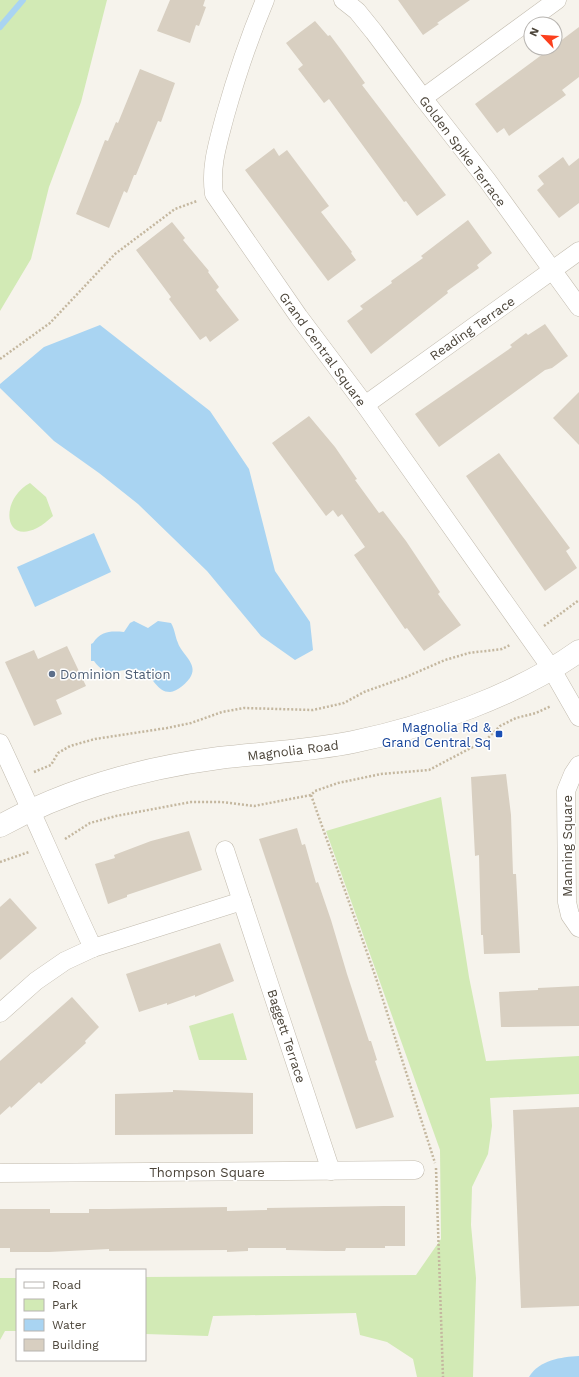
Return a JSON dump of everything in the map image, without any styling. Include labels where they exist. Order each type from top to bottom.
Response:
[{"type":"street","name":"Grand Central Square","points":[[265,0],[233,86],[213,160],[212,177],[214,194],[299,317],[365,405],[551,668]]},
{"type":"street","name":"Golden Spike Terrace","points":[[343,0],[358,11],[487,180],[579,307]]},
{"type":"street","points":[[423,98],[557,0]]},
{"type":"street","name":"Reading Terrace","points":[[365,405],[579,251]]},
{"type":"street","name":"Magnolia Road","points":[[0,826],[32,809],[104,783],[160,768],[218,758],[294,752],[352,742],[396,732],[448,715],[484,701],[551,668],[579,651]]},
{"type":"street","points":[[551,668],[579,717]]},
{"type":"street","points":[[0,743],[32,809],[46,846],[93,948]]},
{"type":"street","name":"Manning Square","points":[[579,765],[573,774],[566,791],[567,902],[570,915],[579,928]]},
{"type":"street","name":"Baggett Terrace","points":[[225,850],[331,1171]]},
{"type":"street","points":[[0,1014],[50,970],[65,961],[93,948],[242,901]]},
{"type":"street","name":"Thompson Square","points":[[0,1173],[415,1170]]},
{"type":"path","points":[[0,359],[50,323],[115,254],[153,224],[175,209],[214,194]]},
{"type":"path","points":[[17,780],[51,765],[58,752],[95,740],[185,724],[222,712],[244,708],[313,710],[344,703],[364,692],[446,660],[469,653],[502,649],[528,636],[556,619],[579,600]]},
{"type":"path","points":[[0,862],[68,837],[90,823],[116,816],[191,802],[221,802],[254,806],[311,795],[315,791],[338,783],[381,774],[429,770],[486,740],[516,718],[536,713],[569,699]]},
{"type":"path","points":[[311,795],[376,978],[433,1151],[437,1172],[443,1377]]},
{"type":"green space","points":[[0,0],[107,0],[81,102],[49,187],[31,259],[0,311]]},
{"type":"green space","points":[[30,483],[46,497],[53,516],[37,528],[26,532],[17,530],[12,525],[10,509],[20,490]]},
{"type":"green space","points":[[441,797],[469,977],[486,1061],[579,1056],[579,1094],[490,1098],[492,1126],[488,1154],[472,1187],[471,1225],[476,1278],[473,1377],[417,1377],[413,1359],[387,1342],[360,1335],[356,1313],[213,1316],[208,1336],[146,1334],[146,1277],[416,1275],[441,1239],[440,1150],[326,831]]},
{"type":"green space","points":[[233,1013],[247,1060],[199,1060],[189,1026]]},
{"type":"green space","points":[[0,1278],[16,1278],[16,1331],[5,1331],[0,1340]]},
{"type":"water","points":[[100,325],[210,411],[249,469],[275,571],[310,622],[313,650],[295,660],[261,636],[207,571],[138,504],[99,473],[54,441],[0,388],[0,384],[44,347]]},
{"type":"water","points":[[94,533],[111,572],[35,607],[17,567]]},
{"type":"water","points":[[134,621],[148,628],[158,621],[171,623],[180,647],[191,663],[193,672],[190,678],[179,689],[173,692],[162,690],[144,672],[130,669],[112,672],[106,671],[100,668],[94,661],[91,661],[91,644],[99,636],[106,633],[124,632],[130,623]]},
{"type":"water","points":[[579,1356],[579,1377],[529,1377],[538,1367],[551,1360]]},
{"type":"building","points":[[170,0],[205,0],[203,6],[206,7],[199,26],[196,25],[190,43],[157,31]]},
{"type":"building","points":[[398,0],[470,0],[437,23],[439,24],[423,35]]},
{"type":"building","points":[[315,21],[328,36],[330,35],[365,83],[362,85],[446,195],[417,216],[406,201],[404,202],[329,99],[324,103],[298,69],[303,65],[286,43]]},
{"type":"building","points":[[579,27],[579,77],[562,90],[566,95],[509,136],[504,128],[497,133],[475,104],[540,56],[563,56],[563,39]]},
{"type":"building","points":[[140,69],[175,83],[161,122],[158,121],[136,175],[134,175],[127,193],[124,191],[109,228],[76,214],[105,140],[108,141],[116,122],[118,123]]},
{"type":"building","points":[[274,148],[279,156],[287,150],[329,206],[321,212],[352,252],[351,253],[356,260],[328,281],[245,170]]},
{"type":"building","points":[[563,157],[569,166],[579,158],[579,203],[559,218],[537,190],[544,184],[538,176]]},
{"type":"building","points":[[468,220],[492,253],[477,265],[479,268],[447,291],[448,293],[371,354],[347,321],[363,309],[360,306],[392,283],[391,281],[423,258],[421,256]]},
{"type":"building","points":[[172,222],[185,238],[183,240],[209,271],[208,272],[219,287],[216,290],[239,320],[210,342],[206,336],[200,340],[169,299],[171,297],[136,250]]},
{"type":"building","points":[[545,324],[568,356],[552,368],[545,370],[439,447],[415,414],[512,347],[510,345],[526,333],[528,335]]},
{"type":"building","points":[[579,392],[579,445],[553,418]]},
{"type":"building","points":[[309,416],[335,447],[357,479],[355,480],[379,513],[383,511],[406,541],[440,592],[438,594],[461,625],[424,651],[407,628],[405,629],[354,555],[365,547],[342,514],[338,517],[333,510],[326,516],[272,443]]},
{"type":"building","points":[[499,453],[570,548],[566,551],[577,568],[545,591],[466,476]]},
{"type":"building","name":"Dominion Station","points":[[67,646],[86,686],[56,700],[62,714],[34,726],[5,662],[34,650],[38,659]]},
{"type":"building","points":[[506,774],[511,815],[513,874],[516,874],[520,953],[484,954],[483,935],[481,935],[479,855],[475,856],[471,777]]},
{"type":"building","points":[[297,828],[302,845],[305,844],[316,883],[318,882],[331,920],[369,1041],[371,1041],[377,1060],[375,1061],[394,1117],[356,1129],[259,839]]},
{"type":"building","points":[[189,831],[202,870],[127,895],[127,897],[108,904],[95,864],[115,858],[114,855],[151,841]]},
{"type":"building","points":[[10,898],[37,928],[0,960],[0,907]]},
{"type":"building","points":[[220,943],[234,981],[195,997],[195,995],[167,1005],[167,1003],[139,1012],[126,974]]},
{"type":"building","points":[[579,986],[579,1026],[501,1027],[499,992]]},
{"type":"building","points":[[72,997],[99,1027],[85,1041],[86,1043],[41,1084],[39,1082],[11,1108],[10,1106],[0,1115],[0,1061]]},
{"type":"building","points":[[173,1090],[253,1093],[253,1134],[115,1135],[115,1094],[173,1092]]},
{"type":"building","points":[[579,1107],[579,1306],[521,1308],[513,1110]]},
{"type":"building","points":[[405,1206],[405,1246],[385,1246],[385,1248],[346,1248],[345,1251],[248,1248],[248,1251],[227,1252],[227,1250],[109,1251],[109,1249],[10,1252],[10,1248],[0,1248],[0,1209],[50,1209],[50,1213],[89,1213],[89,1209],[227,1207],[227,1211],[267,1210],[267,1208]]},
{"type":"waterway","points":[[0,27],[23,0]]},
{"type":"place","name":"Dominion Station","points":[[52,674]]},
{"type":"place","name":"Magnolia Rd & Grand Central Sq","points":[[499,734]]}]
